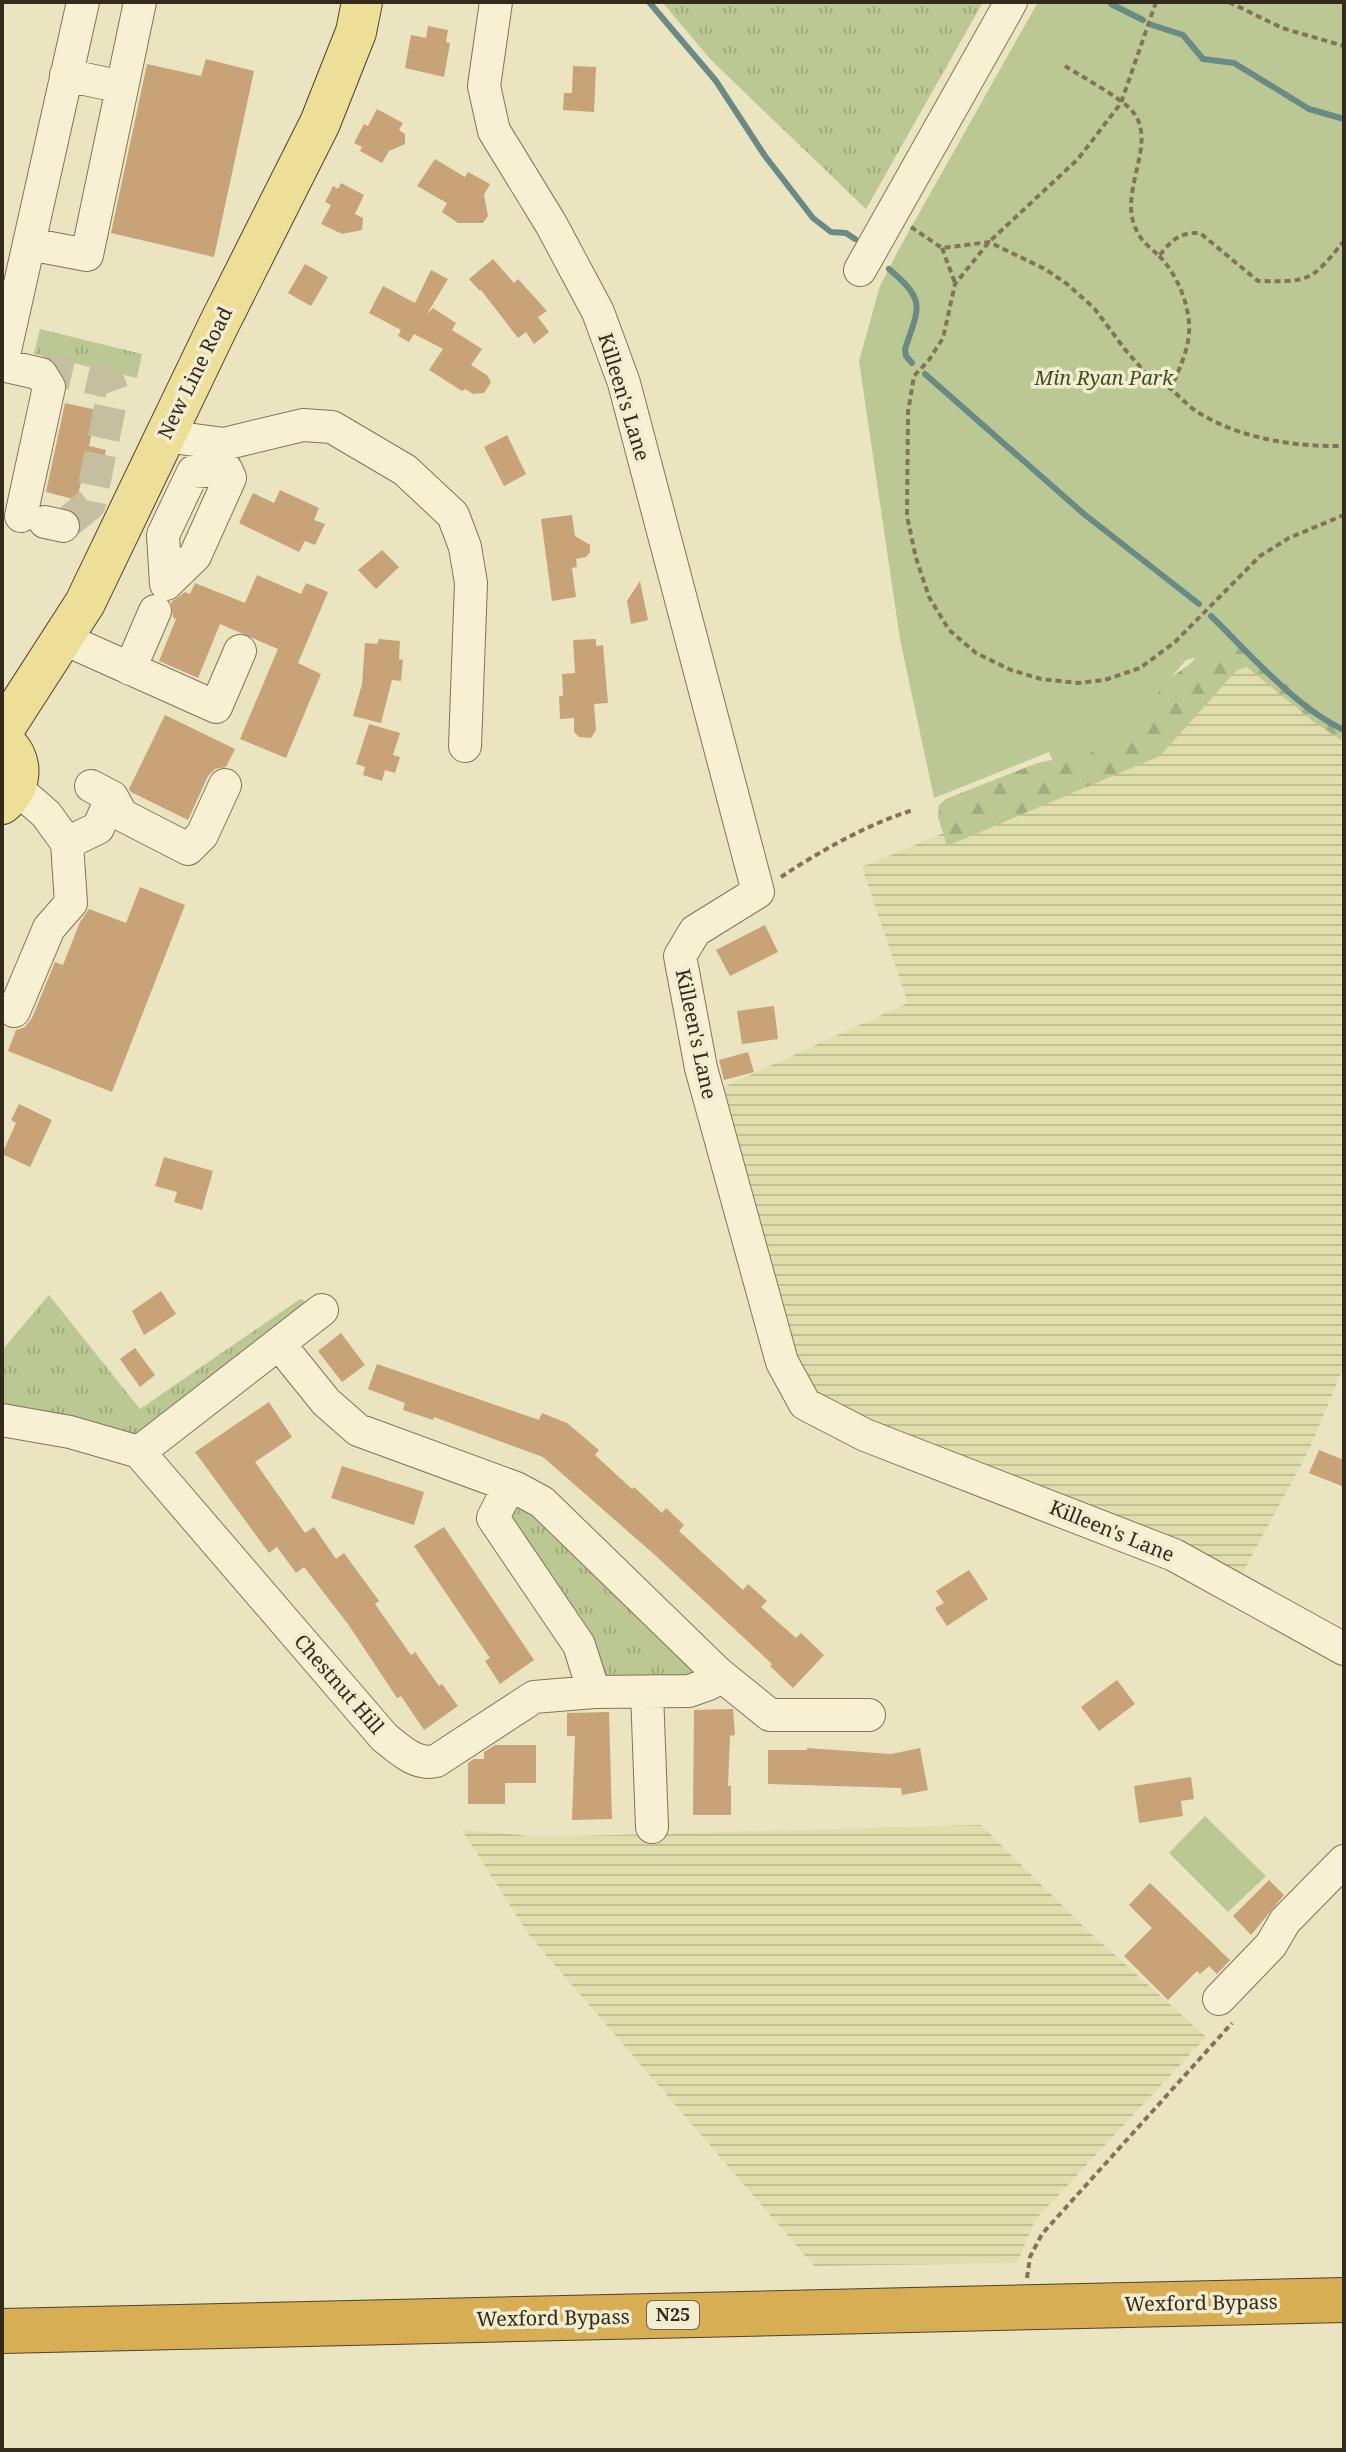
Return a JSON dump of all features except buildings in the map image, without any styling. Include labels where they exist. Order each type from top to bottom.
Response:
[{"type":"highway","name":"Wexford Bypass","points":[[2,2331],[1344,2300]]},
{"type":"main road","name":"New Line Road","points":[[2,732],[85,603],[320,123],[356,32],[362,2]]},
{"type":"main road","points":[[2,741],[16,756],[19,768],[9,796]]},
{"type":"street","points":[[43,521],[49,387],[41,374],[2,365],[83,2]]},
{"type":"street","points":[[29,244],[87,255],[140,2]]},
{"type":"street","name":"Killeen's Lane","points":[[496,2],[484,86],[494,131],[551,224],[598,312],[624,383],[758,892],[695,931],[680,956],[701,1068],[782,1362],[805,1404],[865,1435],[1174,1555],[1344,1649]]},
{"type":"street","points":[[860,270],[1011,2]]},
{"type":"street","points":[[66,75],[122,87]]},
{"type":"street","points":[[165,436],[224,444],[303,425],[332,427],[405,470],[453,515],[465,547],[471,583],[465,746]]},
{"type":"street","points":[[130,669],[160,597],[195,556],[230,478],[226,469],[193,472],[163,535],[160,597]]},
{"type":"street","points":[[125,519],[163,535]]},
{"type":"street","points":[[62,638],[216,707],[240,651]]},
{"type":"street","points":[[67,843],[98,828],[102,792],[122,815],[188,849],[202,835],[225,785]]},
{"type":"street","points":[[9,796],[46,814],[67,843],[71,903],[49,928],[14,1011]]},
{"type":"street","points":[[2,1420],[70,1432],[139,1452],[322,1310]]},
{"type":"street","points":[[280,1345],[326,1402],[358,1430],[530,1494],[542,1502],[718,1673],[770,1715],[869,1715]]},
{"type":"street","name":"Chestnut Hill","points":[[139,1452],[384,1737],[422,1762],[436,1761],[534,1697],[594,1692],[689,1691],[709,1684],[718,1673]]},
{"type":"street","points":[[505,1485],[503,1498],[493,1518],[579,1645],[594,1692]]},
{"type":"street","points":[[647,1692],[652,1827]]},
{"type":"street","points":[[1228,2008],[1285,1921],[1344,1861]]},
{"type":"path","points":[[1156,2],[1121,103],[1078,159],[989,242],[955,284],[943,338],[914,376],[908,412],[907,516],[929,597],[949,630],[976,653],[1011,670],[1041,679],[1078,683],[1105,680],[1140,668],[1175,642],[1260,556],[1289,538],[1344,515]]},
{"type":"path","points":[[1229,2],[1282,28],[1344,46]]},
{"type":"path","points":[[1065,66],[1133,112],[1140,127],[1141,149],[1131,191],[1130,213],[1138,234],[1166,263],[1182,293],[1190,331],[1171,389]]},
{"type":"path","points":[[902,221],[942,248],[955,284]]},
{"type":"path","points":[[1159,256],[1174,237],[1189,232],[1200,233],[1258,281],[1307,280],[1327,264],[1344,241]]},
{"type":"path","points":[[942,248],[989,242],[1067,284],[1094,308],[1145,372],[1171,389],[1196,412],[1230,429],[1274,441],[1344,446]]},
{"type":"path","points":[[758,892],[804,862],[883,820],[913,810]]},
{"type":"path","points":[[1023,2308],[1030,2257],[1042,2234],[1228,2008]]},
{"type":"shaded area","points":[[1238,647],[1344,720],[1344,1371],[1309,1450],[1238,1581],[1051,1495],[814,1397],[783,1327],[715,1091],[908,1003],[862,867],[1084,774]]},
{"type":"shaded area","points":[[981,1825],[1085,1928],[1206,2037],[1035,2220],[1017,2263],[814,2266],[529,1935],[462,1830],[541,1837]]},
{"type":"green space","points":[[662,2],[983,2],[866,209],[711,60]]},
{"type":"green space","name":"Min Ryan Park","points":[[1038,2],[1344,2],[1344,720],[1238,647],[1186,660],[1133,722],[1098,750],[1056,768],[1049,752],[934,798],[900,639],[859,361],[880,286]]},
{"type":"green space","points":[[40,329],[142,354],[137,378],[34,354]]},
{"type":"green space","points":[[1231,618],[1344,710],[1344,742],[1314,722],[1247,667],[1237,670],[1160,756],[947,846],[938,817],[939,805],[946,799],[1037,763],[1072,756],[1136,702],[1190,664]]},
{"type":"green space","points":[[49,1295],[140,1409],[300,1299],[314,1305],[145,1434],[133,1435],[2,1409],[2,1350]]},
{"type":"green space","points":[[523,1501],[695,1660],[696,1677],[608,1684],[506,1523],[509,1507]]},
{"type":"green space","points":[[1205,1816],[1266,1876],[1228,1912],[1169,1853]]},
{"type":"waterway","points":[[649,2],[716,81],[765,156],[813,218],[831,232],[846,233],[855,239]]},
{"type":"waterway","points":[[1111,4],[1143,20]]},
{"type":"waterway","points":[[1152,25],[1183,35],[1203,59],[1234,63],[1309,109],[1344,119]]},
{"type":"waterway","points":[[889,269],[910,289],[916,305],[914,323],[905,349],[912,363]]},
{"type":"waterway","points":[[925,374],[1084,514],[1199,604]]},
{"type":"waterway","points":[[1211,616],[1291,694],[1344,730]]},
{"type":"tunnel","points":[[41,374],[55,370],[109,382],[113,393],[90,504],[63,526]]}]
